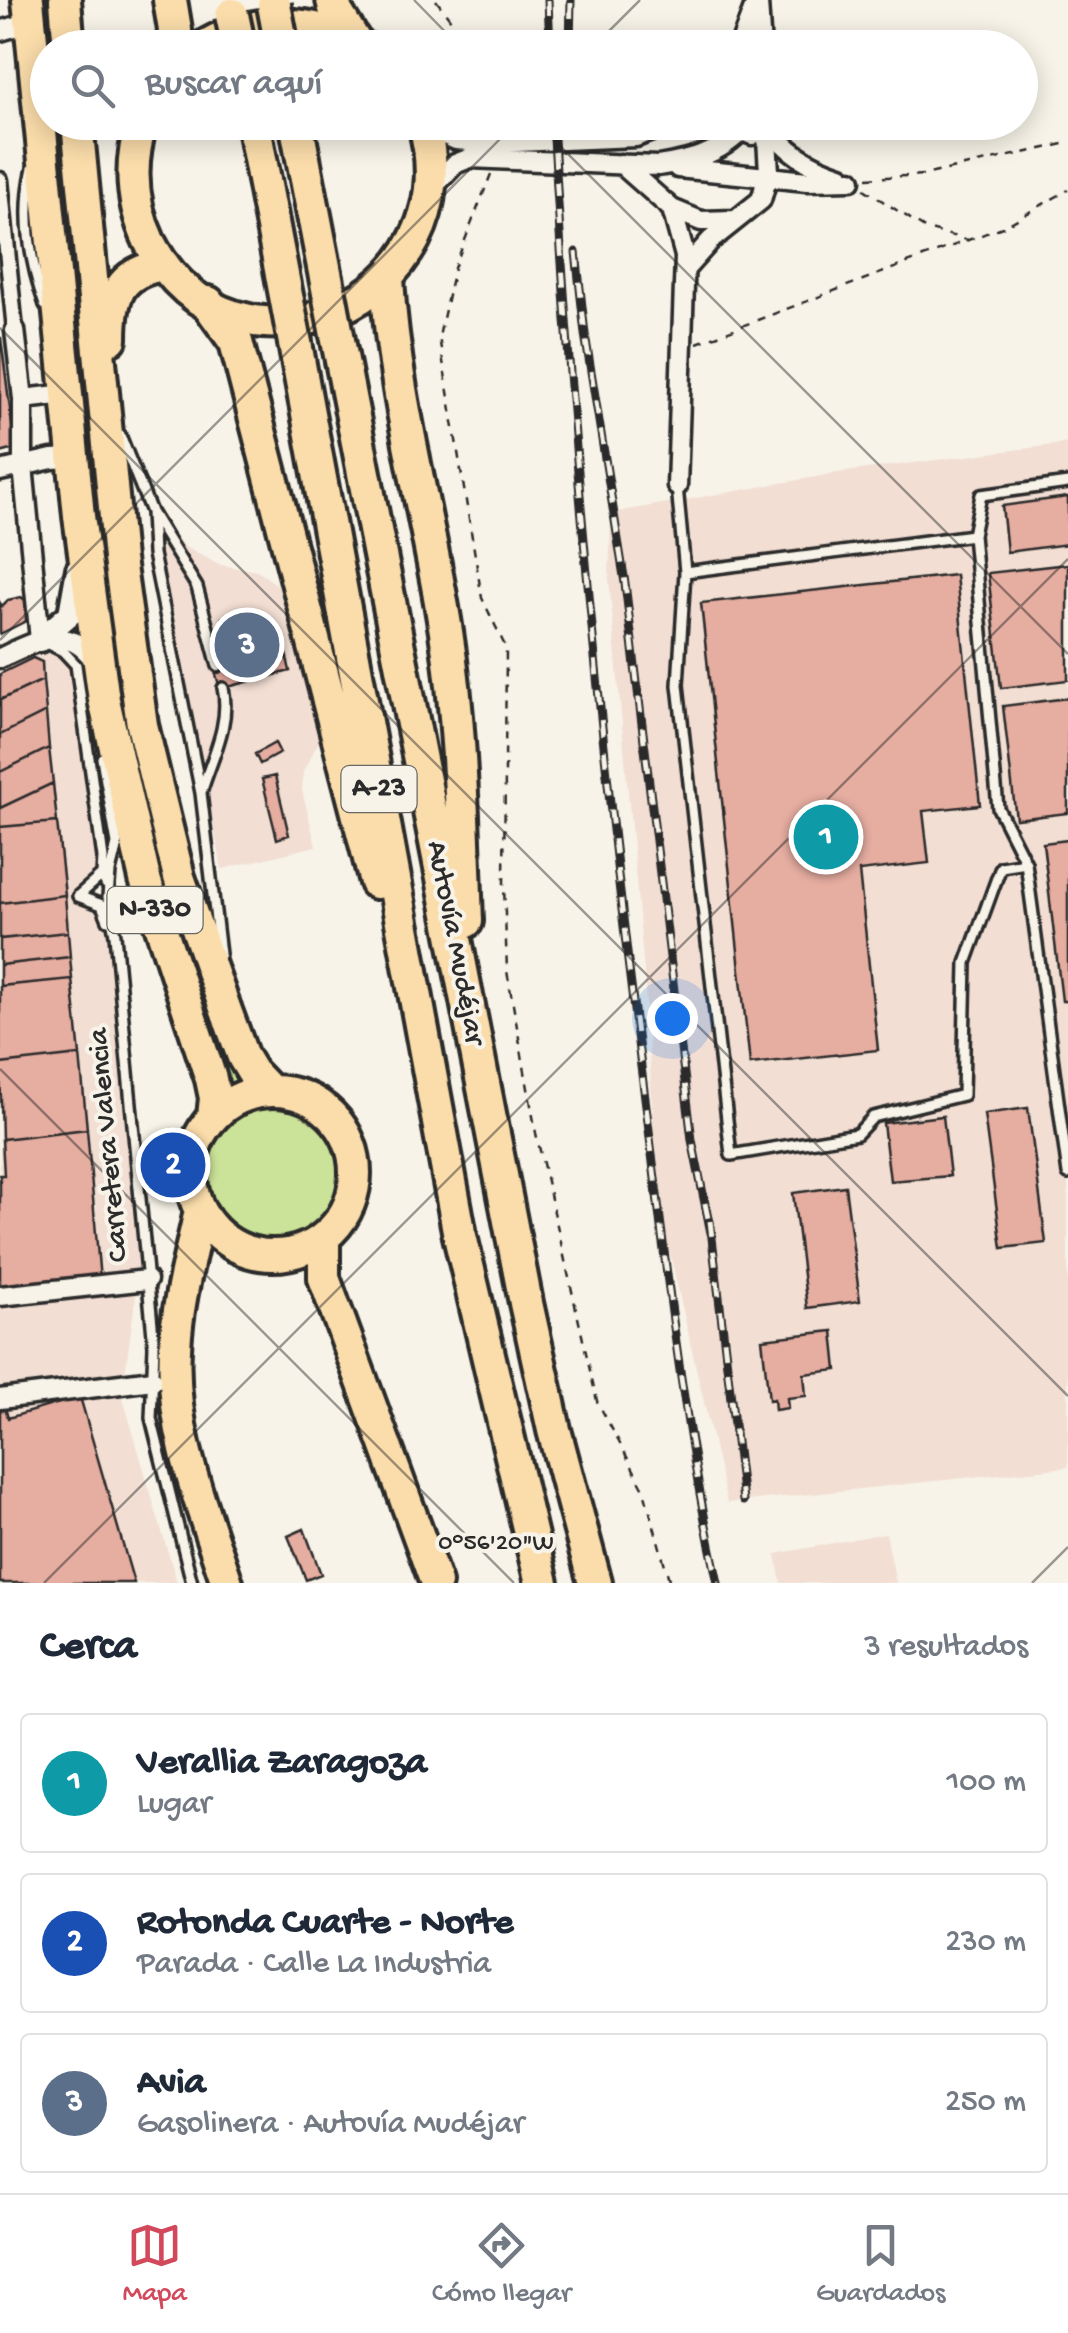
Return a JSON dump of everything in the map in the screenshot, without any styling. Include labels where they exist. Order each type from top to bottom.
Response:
[{"type":"highway","points":[[65,0],[68,30]]},
{"type":"highway","points":[[80,0],[83,30]]},
{"type":"highway","points":[[170,0],[175,30]]},
{"type":"highway","points":[[333,0],[349,30]]},
{"type":"highway","points":[[274,2],[279,30]]},
{"type":"highway","points":[[238,30],[272,24],[327,30]]},
{"type":"highway","name":"N-330","points":[[43,140],[79,516],[102,685],[145,880],[215,1098],[212,1117],[199,1136],[192,1159],[191,1182],[200,1211],[174,1353],[190,1476],[226,1583]]},
{"type":"highway","name":"N-330","points":[[79,140],[128,639],[153,778],[180,878],[243,1057],[270,1091]]},
{"type":"highway","points":[[138,140],[134,195],[145,232],[164,265],[208,303],[258,320],[310,320],[360,301],[388,279],[417,238],[431,190],[428,140]]},
{"type":"highway","name":"Autovía Mudéjar","points":[[256,140],[460,1236],[542,1583]]},
{"type":"highway","name":"Autovía Mudéjar","points":[[299,140],[473,1045],[546,1394],[595,1583]]},
{"type":"highway","points":[[113,496],[122,465],[110,342],[113,304],[128,278],[140,270],[164,265]]},
{"type":"highway","points":[[388,279],[390,331],[446,632],[460,740],[467,949],[475,1010],[473,1045]]},
{"type":"highway","points":[[208,303],[236,342],[408,1004],[460,1236]]},
{"type":"highway","points":[[200,1211],[227,1242],[256,1253],[287,1254],[324,1237],[340,1221],[355,1178],[354,1155],[346,1134],[314,1102],[293,1093],[270,1091],[239,1099],[212,1117]]},
{"type":"highway","points":[[324,1237],[324,1278],[436,1583]]},
{"type":"street","points":[[746,30],[758,0]]},
{"type":"street","points":[[758,0],[760,30]]},
{"type":"street","points":[[0,30],[30,11]]},
{"type":"street","points":[[456,140],[582,140]]},
{"type":"street","points":[[658,166],[709,153],[732,140]]},
{"type":"street","points":[[686,268],[712,240],[761,200],[769,168],[760,140]]},
{"type":"street","points":[[775,140],[818,168],[851,180]]},
{"type":"street","points":[[431,190],[454,164],[470,158],[492,157],[769,168],[807,180],[851,180]]},
{"type":"street","points":[[621,164],[672,209],[701,221],[740,219]]},
{"type":"street","points":[[0,180],[23,398],[23,466],[40,640]]},
{"type":"street","points":[[672,209],[683,242],[686,268],[677,486]]},
{"type":"street","points":[[23,398],[67,394]]},
{"type":"street","points":[[0,471],[74,458]]},
{"type":"street","points":[[0,658],[40,640],[70,614],[78,580],[79,516]]},
{"type":"street","points":[[40,640],[72,641],[92,657],[102,685]]},
{"type":"street","points":[[0,1296],[146,1280]]},
{"type":"street","points":[[0,1399],[153,1380]]},
{"type":"lane","points":[[119,432],[151,512],[197,587],[218,666]]},
{"type":"lane","points":[[1068,483],[981,495],[972,536],[998,808],[1026,863],[1068,1174]]},
{"type":"lane","points":[[677,486],[685,572],[678,685],[731,1155],[857,1134],[873,1117],[963,1095],[966,962],[1000,867],[1026,863]]},
{"type":"lane","points":[[151,512],[153,554],[201,792],[225,1008]]},
{"type":"lane","points":[[685,572],[972,536]]},
{"type":"lane","points":[[40,640],[64,651],[76,665],[103,858],[102,875],[108,890]]},
{"type":"lane","name":"Carretera Valencia","points":[[102,685],[102,758],[117,844],[108,890],[154,1346],[150,1418],[192,1583]]},
{"type":"lane","points":[[201,792],[223,721],[224,688]]},
{"type":"lane","points":[[102,875],[78,896],[102,906],[115,935]]},
{"type":"lane","points":[[153,1380],[190,1476]]},
{"type":"path","points":[[436,0],[458,30]]},
{"type":"path","points":[[851,180],[924,175],[1068,143]]},
{"type":"path","points":[[492,157],[490,177],[454,268],[440,337],[482,598],[506,648],[504,885],[508,971],[536,1133],[597,1401],[643,1487],[670,1583]]},
{"type":"path","points":[[851,180],[926,229],[970,240]]},
{"type":"path","points":[[681,349],[1005,226],[1068,190]]},
{"type":"shaded area","points":[[1068,443],[1068,1467],[727,1503],[658,1201],[644,971],[609,579],[611,513],[844,472]]},
{"type":"shaded area","points":[[172,533],[185,547],[221,565],[257,571],[279,586],[320,739],[303,772],[302,790],[316,846],[222,869],[160,551]]},
{"type":"shaded area","points":[[32,652],[60,655],[70,667],[87,767],[98,856],[98,868],[90,883],[91,904],[109,928],[140,1265],[122,1395],[177,1583],[0,1583],[0,665]]},
{"type":"shaded area","points":[[886,1533],[896,1583],[781,1583],[776,1554]]},
{"type":"green space","points":[[56,140],[70,140],[105,523],[205,986],[238,1082],[228,1090],[165,913],[93,577]]},
{"type":"green space","points":[[272,1105],[298,1110],[321,1125],[336,1148],[341,1174],[336,1200],[321,1223],[298,1238],[272,1243],[246,1238],[223,1223],[208,1200],[203,1174],[208,1148],[223,1125],[246,1110]]},
{"type":"building","points":[[0,338],[15,449],[0,453]]},
{"type":"building","points":[[1068,497],[1068,544],[1007,552],[1002,506]]},
{"type":"building","points":[[1068,564],[1068,680],[1001,688],[988,573]]},
{"type":"building","points":[[956,575],[980,805],[923,811],[929,863],[859,871],[878,1050],[750,1064],[701,603]]},
{"type":"building","points":[[21,597],[25,600],[26,621],[0,634],[0,603],[2,606]]},
{"type":"building","points":[[244,609],[256,610],[262,633],[256,634],[261,655],[285,649],[290,671],[220,689],[214,667],[239,661],[234,640],[228,641],[222,618]]},
{"type":"building","points":[[33,658],[42,662],[43,680],[0,700],[0,674]]},
{"type":"building","points":[[43,680],[46,712],[0,735],[0,700]]},
{"type":"building","points":[[1068,698],[1068,813],[1016,819],[1003,706]]},
{"type":"building","points":[[46,712],[49,748],[0,772],[0,735]]},
{"type":"building","points":[[275,743],[280,753],[260,764],[255,754]]},
{"type":"building","points":[[49,748],[53,783],[0,808],[0,772]]},
{"type":"building","points":[[275,776],[289,835],[277,839],[262,779]]},
{"type":"building","points":[[53,783],[57,822],[0,827],[0,808]]},
{"type":"building","points":[[57,822],[65,895],[0,903],[0,827]]},
{"type":"building","points":[[1068,840],[1068,1001],[1062,1001],[1043,843]]},
{"type":"building","points":[[65,895],[68,932],[0,939],[0,903]]},
{"type":"building","points":[[68,932],[70,957],[0,965],[0,939]]},
{"type":"building","points":[[70,957],[72,979],[0,986],[0,965]]},
{"type":"building","points":[[72,979],[80,1055],[0,1064],[0,986]]},
{"type":"building","points":[[80,1055],[87,1129],[2,1139],[0,1064]]},
{"type":"building","points":[[1028,1108],[1046,1243],[1002,1248],[984,1114]]},
{"type":"building","points":[[943,1116],[950,1176],[890,1181],[883,1123]]},
{"type":"building","points":[[87,1129],[100,1280],[0,1289],[2,1139]]},
{"type":"building","points":[[845,1186],[860,1301],[807,1308],[793,1193]]},
{"type":"building","points":[[833,1331],[837,1370],[804,1374],[806,1396],[787,1398],[788,1408],[775,1410],[774,1399],[769,1400],[762,1339]]},
{"type":"building","points":[[80,1397],[134,1583],[0,1583],[0,1405],[4,1404],[8,1418]]},
{"type":"building","points":[[304,1529],[321,1574],[306,1580],[288,1536]]},
{"type":"railway","points":[[548,0],[549,30]]},
{"type":"railway","points":[[570,30],[571,0]]},
{"type":"railway","points":[[554,140],[580,492],[616,861],[676,1345],[718,1583]]},
{"type":"railway","points":[[576,252],[585,334],[625,583],[692,1140],[711,1233]]},
{"type":"railway","points":[[710,1221],[743,1501]]},
{"type":"place","name":"Avia","points":[[247,645]]},
{"type":"place","name":"Verallia Zaragoza","points":[[826,837]]},
{"type":"place","name":"Rotonda Cuarte - Norte","points":[[173,1165]]}]
